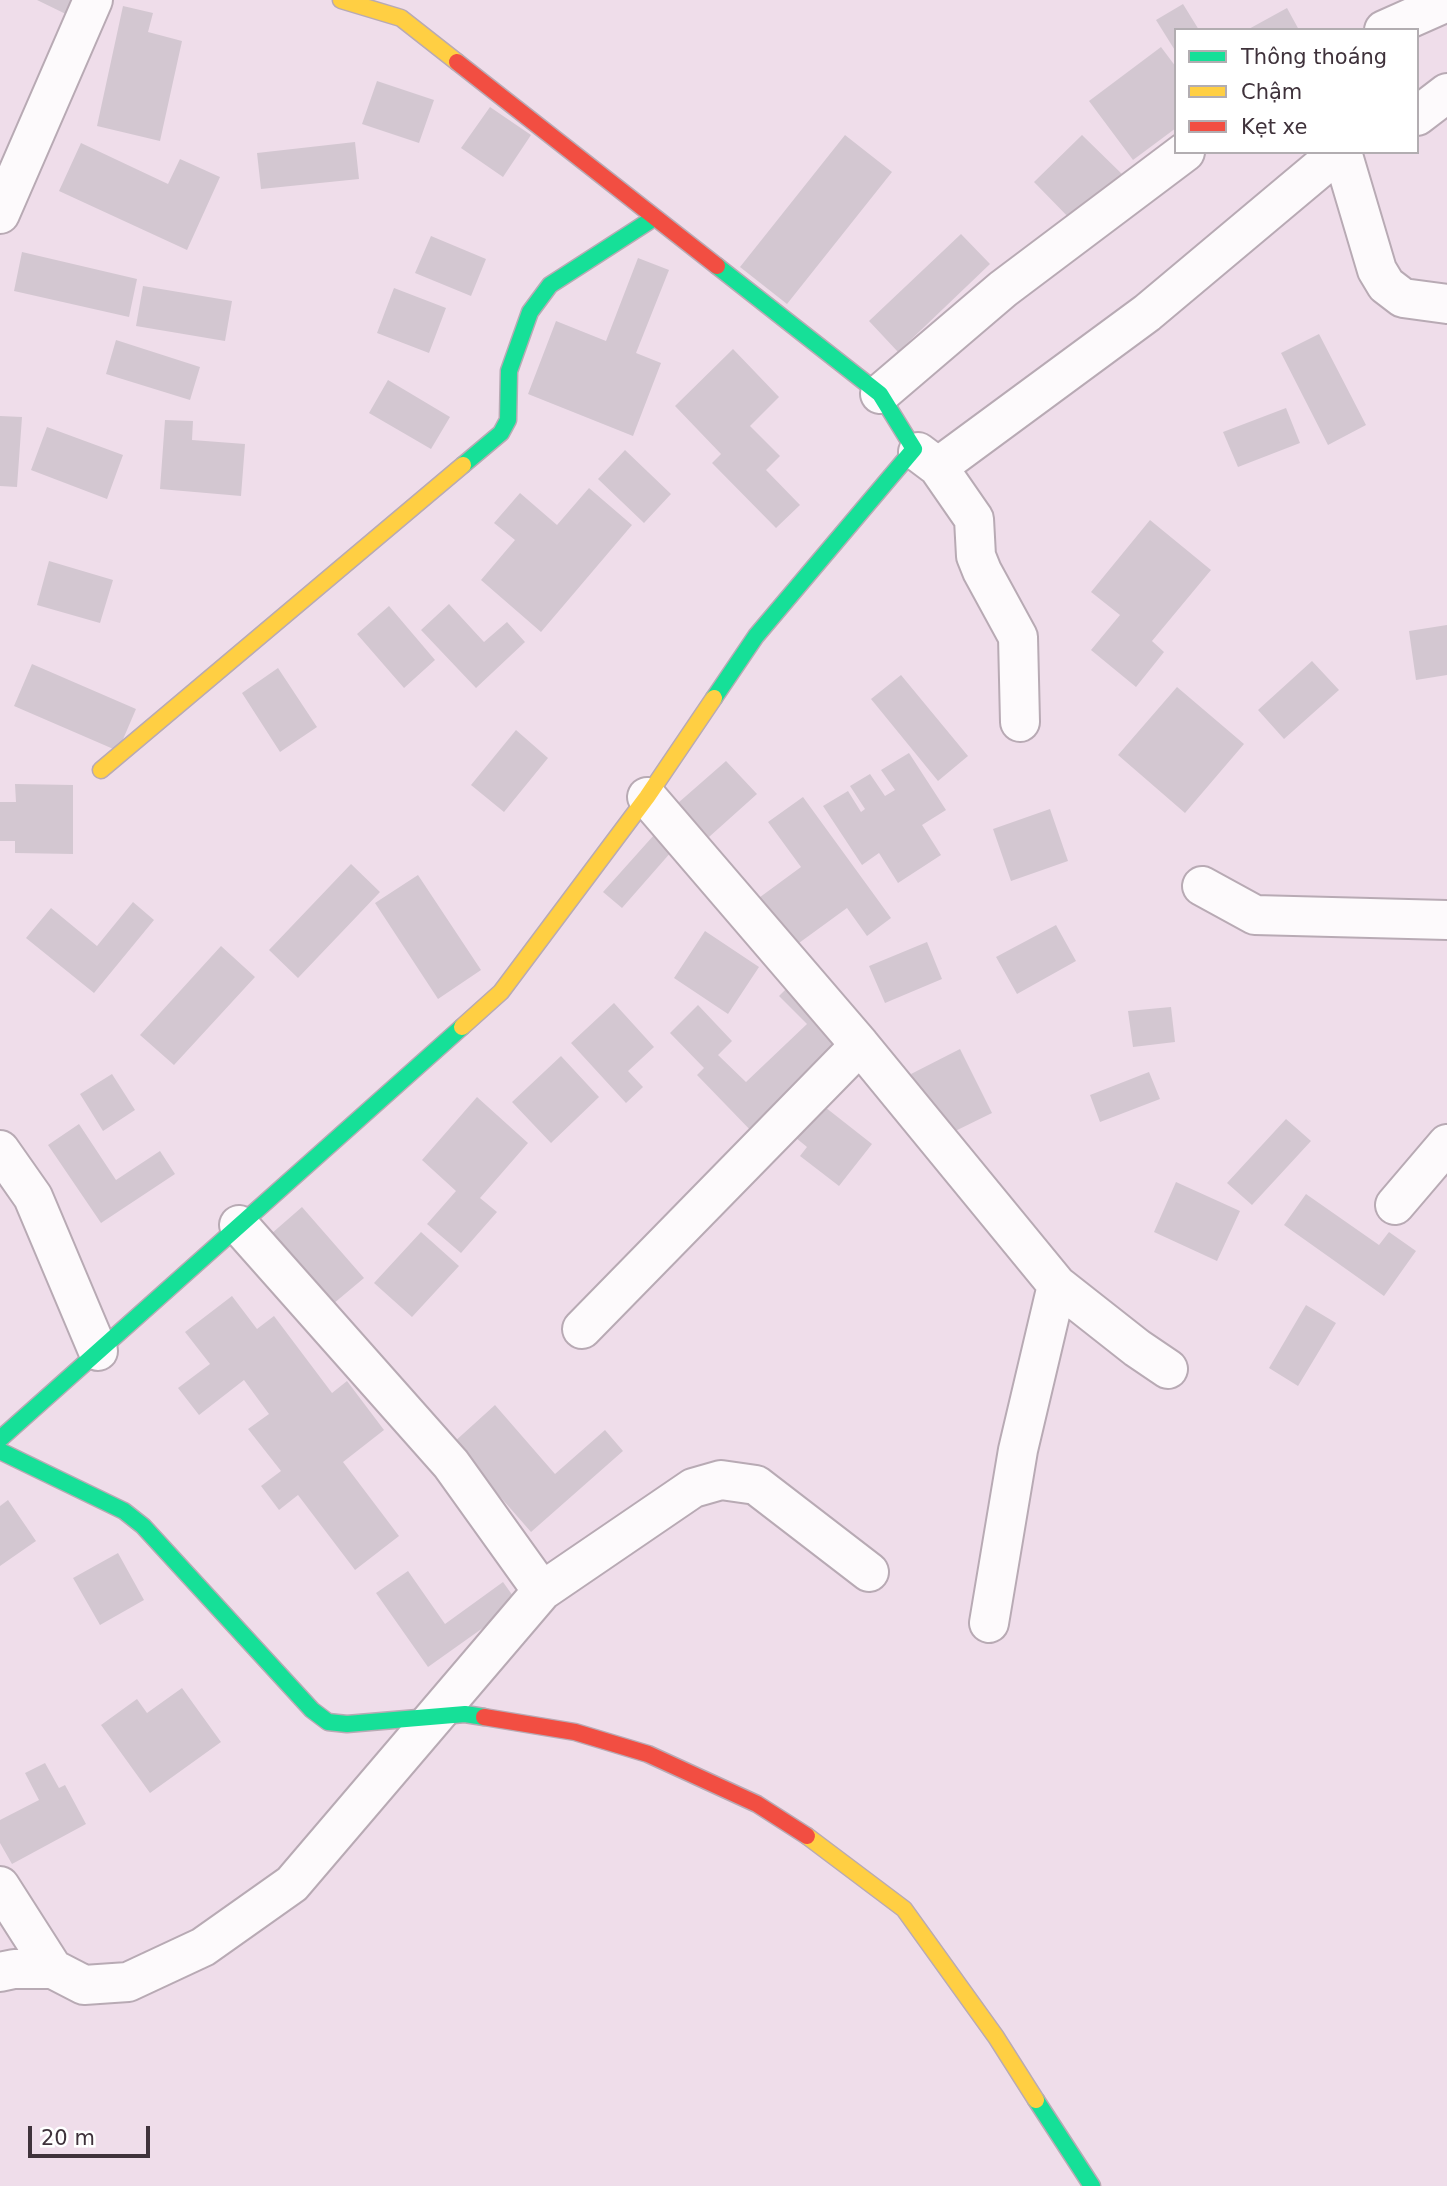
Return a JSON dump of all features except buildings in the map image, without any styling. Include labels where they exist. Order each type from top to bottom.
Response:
[{"type":"street","points":[[0,214],[93,0]]},
{"type":"street","points":[[341,0],[401,18],[880,394],[974,519],[975,549],[982,571],[1018,636],[1020,722]]},
{"type":"street","points":[[1388,28],[1447,2]]},
{"type":"street","points":[[1419,114],[1447,93]]},
{"type":"street","points":[[880,394],[1003,289],[1182,154]]},
{"type":"street","points":[[0,1439],[501,992],[647,797],[756,636],[926,458],[1147,313],[1339,154]]},
{"type":"street","points":[[1342,154],[1377,270],[1386,285],[1403,298],[1447,304]]},
{"type":"street","points":[[101,770],[501,433],[508,420],[509,371],[530,312],[550,285],[654,218]]},
{"type":"street","points":[[647,797],[860,1045],[1057,1284],[1137,1348],[1168,1369]]},
{"type":"street","points":[[1202,886],[1255,915],[1447,920]]},
{"type":"street","points":[[582,1329],[860,1045]]},
{"type":"street","points":[[1395,1205],[1447,1144]]},
{"type":"street","points":[[0,1150],[33,1197],[98,1351]]},
{"type":"street","points":[[239,1225],[451,1464],[542,1591]]},
{"type":"street","points":[[989,1623],[1018,1450],[1057,1284]]},
{"type":"street","points":[[0,1451],[124,1511],[143,1526],[312,1710],[328,1722],[347,1724],[465,1714],[575,1732],[648,1754],[758,1804],[820,1844],[904,1909],[996,2037],[1091,2186]]},
{"type":"street","points":[[0,1972],[14,1969],[52,1969],[84,1985],[128,1982],[203,1947],[292,1884],[542,1591],[693,1488],[721,1480],[757,1485],[869,1572]]},
{"type":"street","points":[[0,1886],[52,1969]]},
{"type":"traffic: fast","points":[[463,465],[501,433],[508,420],[509,371],[530,312],[550,285],[654,218]]},
{"type":"traffic: fast","points":[[714,698],[756,636],[914,449],[880,394],[717,266]]},
{"type":"traffic: fast","points":[[0,1439],[462,1027]]},
{"type":"traffic: fast","points":[[0,1451],[124,1511],[143,1526],[312,1710],[328,1722],[347,1724],[465,1714],[484,1717]]},
{"type":"traffic: fast","points":[[1036,2100],[1092,2186]]},
{"type":"traffic: slow","points":[[341,0],[401,18],[457,62]]},
{"type":"traffic: slow","points":[[101,770],[463,465]]},
{"type":"traffic: slow","points":[[462,1027],[501,992],[647,797],[714,698]]},
{"type":"traffic: slow","points":[[807,1836],[904,1909],[996,2037],[1036,2100]]},
{"type":"traffic: jam","points":[[457,62],[717,266]]},
{"type":"traffic: jam","points":[[484,1717],[575,1732],[648,1754],[757,1804],[807,1836]]}]
